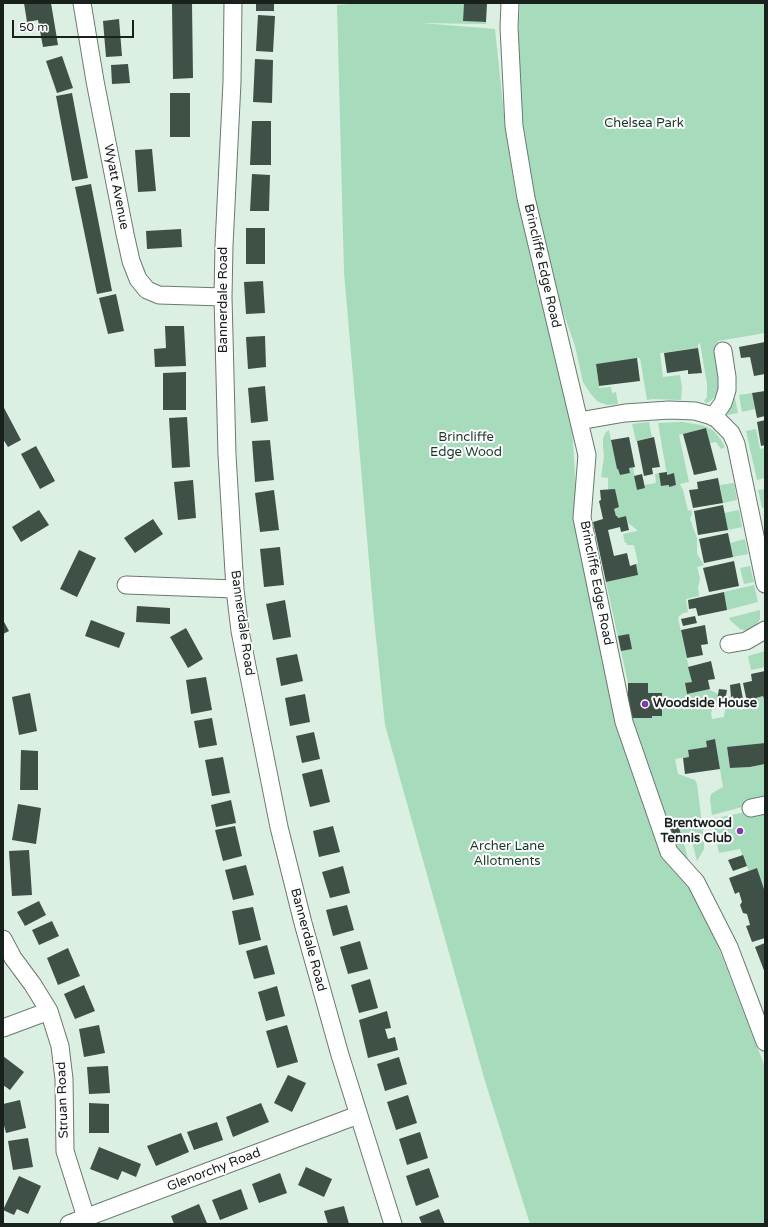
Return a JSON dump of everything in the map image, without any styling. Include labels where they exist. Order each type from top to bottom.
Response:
[{"type":"street","name":"Wyatt Avenue","points":[[82,3],[94,82],[131,261],[138,279],[147,290],[159,295],[223,297]]},
{"type":"street","name":"Bannerdale Road","points":[[233,3],[232,82],[223,297],[227,455],[235,589],[240,631],[279,827],[303,923],[340,1055],[393,1224]]},
{"type":"street","name":"Brincliffe Edge Road","points":[[510,3],[509,27],[514,126],[524,184],[587,455],[582,518],[624,722],[669,852],[696,882],[729,947],[765,1042]]},
{"type":"street","points":[[713,417],[723,403],[727,390],[727,377],[723,351]]},
{"type":"street","points":[[579,420],[625,413],[669,410],[695,411],[717,419],[731,433],[736,444],[765,584]]},
{"type":"street","points":[[126,585],[235,589]]},
{"type":"street","points":[[729,644],[746,641],[765,630]]},
{"type":"street","name":"Struan Road","points":[[3,939],[13,958],[33,985],[49,1011],[60,1046],[64,1079],[65,1151],[87,1221]]},
{"type":"street","points":[[3,1028],[49,1011]]},
{"type":"street","name":"Glenorchy Road","points":[[69,1224],[87,1221],[358,1115]]},
{"type":"green space","name":"Brincliffe Edge Wood","points":[[361,3],[464,3],[463,21],[486,22],[486,24],[421,23],[495,29],[506,133],[516,196],[572,426],[578,522],[618,724],[663,858],[695,893],[705,913],[765,1067],[765,1224],[530,1224],[485,1081],[385,725],[374,619],[344,272],[337,5]]},
{"type":"green space","name":"Chelsea Park","points":[[520,3],[765,3],[765,333],[718,341],[723,379],[715,397],[709,402],[706,403],[704,401],[707,397],[707,384],[700,343],[698,344],[698,348],[660,353],[663,377],[680,375],[682,388],[681,400],[647,400],[640,358],[596,364],[599,388],[611,387],[612,393],[616,392],[618,404],[608,405],[597,401],[583,382],[575,346],[557,294],[533,190],[522,128],[518,36]]},
{"type":"green space","points":[[752,393],[755,409],[742,412],[739,395]]},
{"type":"green space","points":[[734,394],[738,413],[727,415],[728,409]]},
{"type":"green space","points":[[649,422],[652,437],[636,441],[632,424]]},
{"type":"green space","points":[[682,422],[701,425],[714,431],[725,447],[721,449],[716,442],[710,443],[706,428],[679,435],[689,482],[680,484],[688,511],[691,510],[692,514],[690,519],[697,538],[697,554],[704,565],[697,567],[700,578],[698,588],[699,596],[686,599],[688,612],[683,613],[678,618],[692,682],[685,684],[687,694],[708,689],[718,694],[711,713],[712,719],[724,717],[727,697],[733,696],[734,700],[746,698],[747,702],[757,700],[756,698],[763,696],[765,703],[765,743],[727,748],[730,768],[750,767],[765,764],[765,801],[712,815],[710,799],[711,794],[723,787],[715,740],[706,741],[707,747],[688,750],[689,757],[675,759],[678,774],[695,780],[697,784],[704,849],[697,861],[691,837],[683,840],[689,863],[673,844],[683,839],[677,822],[666,826],[628,718],[651,718],[662,693],[648,693],[648,683],[628,683],[606,582],[638,575],[636,564],[638,563],[634,545],[627,545],[627,543],[625,543],[623,534],[637,531],[628,523],[626,516],[618,518],[616,516],[614,509],[619,507],[615,490],[608,490],[608,478],[601,477],[604,456],[603,438],[609,430],[617,469],[620,475],[630,473],[629,468],[633,467],[637,490],[645,488],[644,485],[656,483],[655,474],[659,473],[662,486],[676,485],[674,474],[667,475],[658,423]]},
{"type":"green space","points":[[756,429],[760,449],[765,448],[765,478],[757,480],[746,431]]},
{"type":"green space","points":[[734,483],[737,500],[723,503],[720,485]]},
{"type":"green space","points":[[765,489],[765,507],[762,508],[758,490]]},
{"type":"green space","points":[[739,510],[742,527],[728,530],[724,513]]},
{"type":"green space","points":[[745,539],[748,554],[733,557],[730,543]]},
{"type":"green space","points":[[750,566],[754,582],[744,584],[740,568]]},
{"type":"green space","points":[[754,585],[758,602],[727,610],[724,592]]},
{"type":"green space","points":[[760,610],[760,619],[751,630],[747,631],[740,629],[729,618]]},
{"type":"green space","points":[[765,651],[765,667],[751,670],[748,656]]},
{"type":"green space","name":"Brentwood Tennis Club","points":[[765,808],[765,892],[757,868],[749,871],[740,849],[719,853],[712,819]]},
{"type":"building","points":[[24,3],[51,3],[58,45],[43,47],[38,20],[27,22]]},
{"type":"building","points":[[172,3],[192,3],[193,78],[173,79]]},
{"type":"building","points":[[256,3],[274,3],[274,11],[256,11]]},
{"type":"building","points":[[464,3],[487,3],[486,22],[463,21]]},
{"type":"building","points":[[258,15],[275,16],[273,52],[256,51]]},
{"type":"building","points":[[119,19],[122,56],[106,57],[103,21]]},
{"type":"building","points":[[62,56],[73,88],[57,93],[46,61]]},
{"type":"building","points":[[255,59],[273,60],[272,103],[253,102]]},
{"type":"building","points":[[128,64],[130,83],[112,84],[111,65]]},
{"type":"building","points":[[72,93],[88,178],[72,181],[56,96]]},
{"type":"building","points":[[170,93],[190,93],[190,137],[170,137]]},
{"type":"building","points":[[252,121],[271,121],[271,165],[250,165]]},
{"type":"building","points":[[152,149],[156,191],[138,192],[135,150]]},
{"type":"building","points":[[252,174],[270,175],[269,211],[250,211]]},
{"type":"building","points":[[91,184],[112,291],[97,294],[75,187]]},
{"type":"building","points":[[246,228],[265,228],[265,264],[246,264]]},
{"type":"building","points":[[181,229],[182,247],[147,249],[146,231]]},
{"type":"building","points":[[263,281],[265,313],[246,314],[244,282]]},
{"type":"building","points":[[116,294],[124,331],[108,334],[99,298]]},
{"type":"building","points":[[165,326],[184,326],[186,366],[155,367],[154,349],[166,348]]},
{"type":"building","points":[[265,336],[266,367],[248,369],[246,337]]},
{"type":"building","points":[[765,342],[765,374],[754,376],[750,357],[741,358],[739,347]]},
{"type":"building","points":[[698,348],[702,373],[688,374],[688,370],[667,373],[664,353]]},
{"type":"building","points":[[637,358],[640,381],[599,386],[596,364]]},
{"type":"building","points":[[186,372],[186,410],[163,410],[163,373]]},
{"type":"building","points":[[265,386],[268,421],[251,423],[248,388]]},
{"type":"building","points":[[765,391],[765,416],[757,418],[752,393]]},
{"type":"building","points":[[3,406],[21,440],[8,447],[3,439]]},
{"type":"building","points":[[187,417],[190,467],[172,468],[169,418]]},
{"type":"building","points":[[765,420],[765,445],[761,446],[757,422]]},
{"type":"building","points":[[706,428],[717,470],[694,475],[683,434]]},
{"type":"building","points":[[629,437],[635,467],[629,468],[630,473],[620,475],[617,469],[611,440]]},
{"type":"building","points":[[654,437],[660,467],[652,468],[653,474],[644,476],[637,441]]},
{"type":"building","points":[[270,440],[274,480],[255,482],[252,441]]},
{"type":"building","points":[[36,446],[55,481],[40,489],[21,454]]},
{"type":"building","points":[[667,472],[667,475],[674,473],[676,485],[669,487],[669,485],[661,486],[659,473]]},
{"type":"building","points":[[642,474],[645,488],[637,490],[634,476]]},
{"type":"building","points":[[718,478],[723,503],[693,508],[689,490],[698,489],[697,482]]},
{"type":"building","points":[[193,480],[196,518],[178,520],[174,482]]},
{"type":"building","points":[[615,489],[619,507],[614,509],[616,516],[618,518],[626,516],[629,530],[621,532],[620,527],[608,530],[614,556],[627,553],[630,566],[636,564],[638,575],[606,582],[593,522],[603,519],[599,501],[601,500],[600,490]]},
{"type":"building","points":[[274,490],[279,530],[260,532],[255,493]]},
{"type":"building","points":[[723,505],[728,530],[698,535],[694,511]]},
{"type":"building","points":[[39,510],[49,525],[21,542],[12,527]]},
{"type":"building","points":[[153,519],[163,534],[135,553],[124,538]]},
{"type":"building","points":[[728,533],[733,557],[704,563],[699,539]]},
{"type":"building","points":[[280,547],[284,585],[264,587],[260,549]]},
{"type":"building","points":[[79,550],[96,558],[77,597],[60,589]]},
{"type":"building","points":[[734,561],[739,586],[709,592],[703,568]]},
{"type":"building","points":[[724,592],[727,610],[698,616],[696,608],[689,609],[688,600]]},
{"type":"building","points":[[285,600],[291,637],[273,640],[266,604]]},
{"type":"building","points":[[137,606],[170,608],[170,624],[136,622]]},
{"type":"building","points":[[695,616],[697,623],[683,626],[681,619]]},
{"type":"building","points":[[3,620],[9,631],[3,634]]},
{"type":"building","points":[[91,620],[125,633],[119,648],[85,636]]},
{"type":"building","points":[[705,625],[708,644],[701,645],[703,655],[687,658],[681,630]]},
{"type":"building","points":[[186,628],[203,659],[188,668],[170,637]]},
{"type":"building","points":[[629,634],[632,649],[621,651],[618,636]]},
{"type":"building","points":[[297,654],[303,681],[281,686],[276,658]]},
{"type":"building","points":[[711,661],[715,679],[708,680],[710,689],[687,694],[685,683],[692,682],[688,667]]},
{"type":"building","points":[[765,671],[765,702],[763,696],[756,698],[757,700],[747,702],[743,683],[752,681],[751,674]]},
{"type":"building","points":[[206,677],[212,710],[191,714],[186,680]]},
{"type":"building","name":"Woodside House","points":[[628,683],[648,683],[648,693],[662,693],[662,716],[652,716],[652,718],[628,718]]},
{"type":"building","points":[[740,683],[743,699],[734,700],[733,696],[731,697],[730,685]]},
{"type":"building","points":[[719,689],[727,690],[725,701],[717,700]]},
{"type":"building","points":[[30,693],[37,731],[19,735],[12,697]]},
{"type":"building","points":[[305,694],[310,722],[290,726],[285,698]]},
{"type":"building","points":[[212,718],[217,745],[199,748],[194,721]]},
{"type":"building","points":[[314,732],[320,759],[302,763],[296,736]]},
{"type":"building","points":[[715,739],[720,769],[685,774],[683,758],[689,757],[688,750],[707,747],[706,741]]},
{"type":"building","points":[[765,743],[765,764],[750,767],[730,768],[727,747]]},
{"type":"building","points":[[21,750],[38,751],[38,790],[20,790]]},
{"type":"building","points":[[223,757],[230,793],[212,796],[205,760]]},
{"type":"building","points":[[322,769],[330,802],[310,807],[302,774]]},
{"type":"building","points":[[231,800],[236,823],[216,827],[211,805]]},
{"type":"building","points":[[18,804],[41,808],[36,844],[12,840]]},
{"type":"building","points":[[677,822],[683,840],[673,844],[666,826]]},
{"type":"building","points":[[235,826],[242,856],[223,861],[215,830]]},
{"type":"building","points":[[333,826],[340,852],[319,857],[313,831]]},
{"type":"building","points":[[29,850],[32,895],[12,896],[9,851]]},
{"type":"building","points":[[743,855],[747,866],[733,871],[728,860]]},
{"type":"building","points":[[246,865],[254,895],[233,900],[225,870]]},
{"type":"building","points":[[343,866],[350,893],[330,898],[322,872]]},
{"type":"building","points":[[757,868],[765,892],[765,938],[752,942],[746,926],[750,925],[747,914],[743,913],[740,905],[742,902],[739,892],[735,894],[729,878]]},
{"type":"building","points":[[39,901],[46,915],[25,926],[17,912]]},
{"type":"building","points":[[347,905],[354,930],[333,936],[326,910]]},
{"type":"building","points":[[253,907],[261,940],[239,945],[232,911]]},
{"type":"building","points":[[52,921],[59,936],[39,945],[32,930]]},
{"type":"building","points":[[360,941],[368,969],[348,974],[340,947]]},
{"type":"building","points":[[765,943],[765,973],[755,947]]},
{"type":"building","points":[[267,945],[275,974],[254,979],[246,951]]},
{"type":"building","points":[[68,948],[80,976],[58,985],[47,958]]},
{"type":"building","points":[[370,979],[378,1008],[359,1013],[351,985]]},
{"type":"building","points":[[84,985],[95,1011],[75,1019],[64,994]]},
{"type":"building","points":[[277,986],[285,1016],[266,1021],[258,992]]},
{"type":"building","points":[[387,1011],[391,1028],[385,1029],[388,1039],[395,1037],[398,1050],[368,1058],[359,1020]]},
{"type":"building","points":[[99,1025],[105,1053],[84,1057],[79,1029]]},
{"type":"building","points":[[287,1025],[298,1062],[277,1068],[266,1031]]},
{"type":"building","points":[[3,1056],[24,1072],[10,1090],[3,1085]]},
{"type":"building","points":[[399,1057],[407,1084],[385,1091],[377,1064]]},
{"type":"building","points":[[108,1066],[110,1093],[89,1094],[87,1067]]},
{"type":"building","points":[[288,1075],[306,1083],[292,1112],[274,1103]]},
{"type":"building","points":[[408,1095],[417,1123],[396,1130],[387,1102]]},
{"type":"building","points":[[20,1100],[26,1128],[6,1133],[3,1122],[3,1104]]},
{"type":"building","points":[[89,1103],[109,1104],[109,1133],[89,1133]]},
{"type":"building","points":[[261,1103],[269,1122],[233,1137],[226,1117]]},
{"type":"building","points":[[217,1122],[223,1140],[194,1150],[187,1132]]},
{"type":"building","points":[[420,1132],[428,1158],[407,1165],[399,1139]]},
{"type":"building","points":[[181,1133],[189,1152],[156,1166],[147,1146]]},
{"type":"building","points":[[28,1138],[33,1167],[13,1170],[8,1141]]},
{"type":"building","points":[[99,1147],[141,1164],[136,1177],[122,1171],[118,1180],[90,1169]]},
{"type":"building","points":[[306,1167],[332,1179],[324,1197],[298,1185]]},
{"type":"building","points":[[429,1168],[439,1197],[416,1206],[406,1176]]},
{"type":"building","points":[[280,1173],[287,1193],[259,1203],[252,1184]]},
{"type":"building","points":[[19,1176],[41,1186],[28,1214],[17,1209],[14,1215],[3,1210]]},
{"type":"building","points":[[241,1189],[248,1209],[220,1220],[212,1200]]},
{"type":"building","points":[[199,1204],[207,1223],[174,1224],[171,1216]]},
{"type":"building","points":[[344,1206],[349,1224],[328,1224],[324,1211]]},
{"type":"building","points":[[439,1209],[445,1224],[422,1224],[419,1217]]},
{"type":"place","name":"Woodside House","points":[[645,704]]},
{"type":"place","name":"Brentwood Tennis Club","points":[[740,831]]},
{"type":"park label","name":"Archer Lane Allotments","points":[[507,854]]}]
